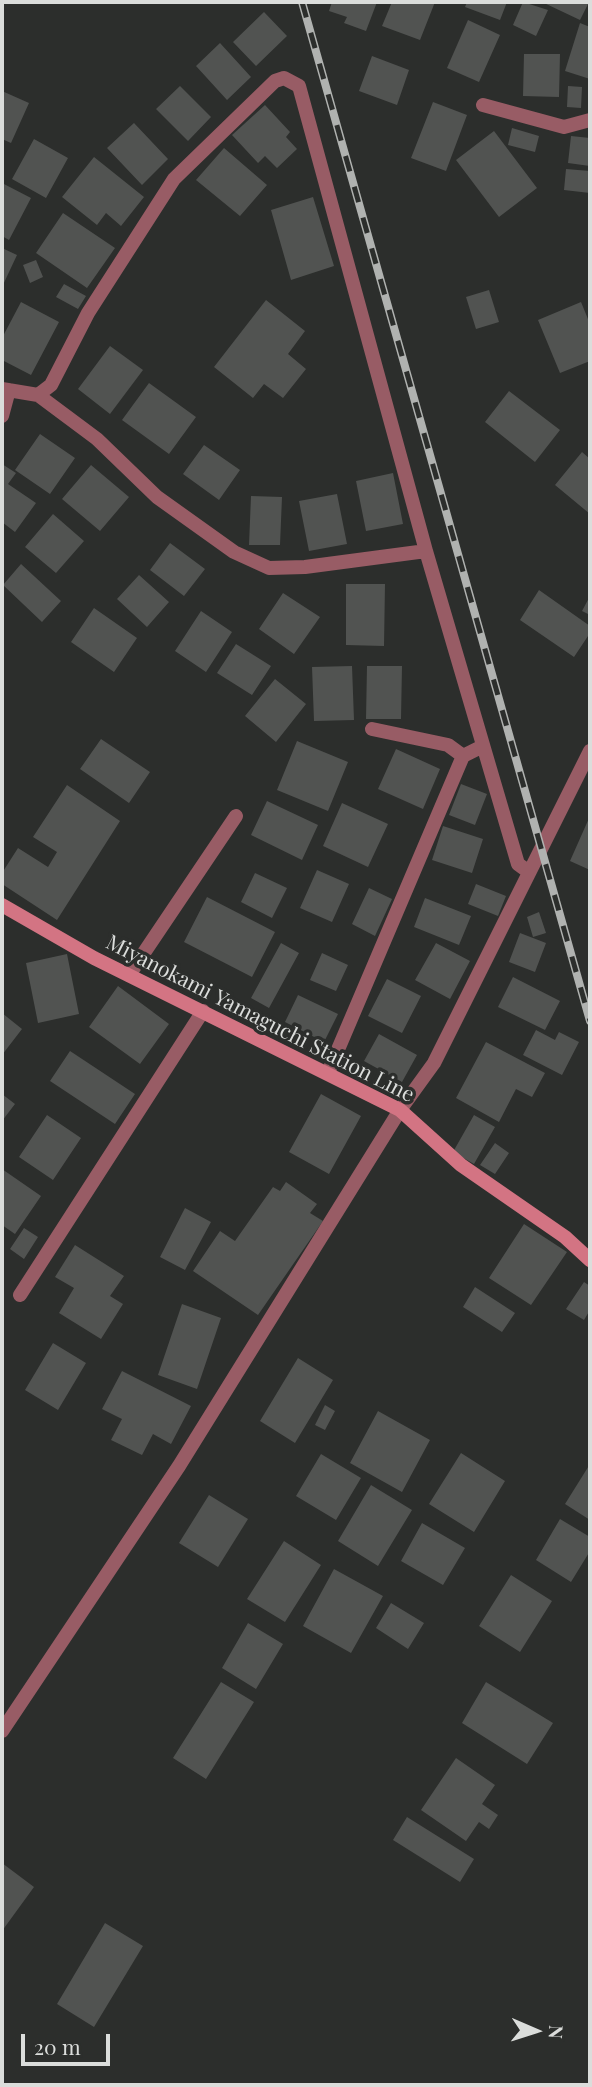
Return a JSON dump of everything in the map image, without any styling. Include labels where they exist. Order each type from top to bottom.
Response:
[{"type":"main road","name":"Miyanokami Yamaguchi Station Line","points":[[2,905],[129,975],[400,1110],[461,1164],[565,1237],[590,1260]]},
{"type":"street","points":[[38,395],[51,385],[88,313],[174,179],[275,81],[284,79],[299,86],[481,747],[517,864],[529,872]]},
{"type":"street","points":[[482,105],[564,127],[590,120]]},
{"type":"street","points":[[2,416],[6,389],[38,395],[97,439],[157,497],[234,552],[270,568],[305,567],[426,551]]},
{"type":"street","points":[[372,729],[448,745],[463,756]]},
{"type":"street","points":[[328,1073],[463,756],[481,747]]},
{"type":"street","points":[[2,1731],[179,1466],[400,1110],[434,1063],[590,751]]},
{"type":"street","points":[[129,975],[236,816]]},
{"type":"street","points":[[20,1295],[203,1011]]},
{"type":"building","points":[[332,2],[377,2],[366,31],[344,23],[347,17],[329,11]]},
{"type":"building","points":[[392,2],[435,2],[420,40],[382,26]]},
{"type":"building","points":[[467,2],[507,2],[500,20],[465,7]]},
{"type":"building","points":[[523,2],[548,10],[536,36],[513,25]]},
{"type":"building","points":[[542,2],[589,2],[580,20]]},
{"type":"building","points":[[264,12],[287,36],[256,66],[233,42]]},
{"type":"building","points":[[468,20],[500,35],[479,82],[447,68]]},
{"type":"building","points":[[580,23],[590,27],[590,79],[565,71]]},
{"type":"building","points":[[220,43],[251,77],[227,100],[196,66]]},
{"type":"building","points":[[524,54],[560,54],[559,97],[523,96]]},
{"type":"building","points":[[372,56],[409,70],[397,105],[359,91]]},
{"type":"building","points":[[180,86],[211,117],[188,141],[156,109]]},
{"type":"building","points":[[568,86],[582,87],[581,108],[567,107]]},
{"type":"building","points":[[2,91],[29,103],[11,143],[2,139]]},
{"type":"building","points":[[433,102],[467,115],[446,171],[411,158]]},
{"type":"building","points":[[265,105],[290,132],[286,137],[297,149],[277,168],[265,156],[258,163],[232,135]]},
{"type":"building","points":[[134,123],[168,159],[142,185],[107,148]]},
{"type":"building","points":[[512,128],[539,136],[535,152],[508,145]]},
{"type":"building","points":[[494,131],[537,188],[499,217],[456,160]]},
{"type":"building","points":[[571,136],[590,138],[590,166],[568,163]]},
{"type":"building","points":[[34,139],[68,158],[46,198],[12,179]]},
{"type":"building","points":[[224,148],[267,185],[240,216],[196,180]]},
{"type":"building","points":[[94,157],[144,197],[121,226],[106,213],[97,225],[62,197]]},
{"type":"building","points":[[566,169],[590,171],[590,193],[564,190]]},
{"type":"building","points":[[2,183],[31,198],[9,240],[2,236]]},
{"type":"building","points":[[313,197],[334,266],[291,280],[271,210]]},
{"type":"building","points":[[63,213],[115,248],[87,288],[36,253]]},
{"type":"building","points":[[2,248],[17,255],[2,287]]},
{"type":"building","points":[[36,260],[43,277],[30,283],[23,265]]},
{"type":"building","points":[[64,284],[86,296],[78,309],[56,297]]},
{"type":"building","points":[[489,290],[499,322],[476,329],[466,297]]},
{"type":"building","points":[[266,300],[305,331],[288,354],[306,369],[283,398],[264,384],[253,398],[214,367]]},
{"type":"building","points":[[21,302],[59,322],[31,375],[2,360],[2,338]]},
{"type":"building","points":[[581,302],[590,324],[590,361],[560,373],[538,320]]},
{"type":"building","points":[[110,346],[143,370],[110,414],[78,389]]},
{"type":"building","points":[[149,383],[196,417],[169,454],[122,420]]},
{"type":"building","points":[[509,391],[560,430],[535,462],[485,422]]},
{"type":"building","points":[[40,434],[75,458],[50,494],[15,470]]},
{"type":"building","points":[[204,445],[240,470],[219,500],[183,474]]},
{"type":"building","points":[[582,452],[590,459],[590,514],[555,485]]},
{"type":"building","points":[[2,464],[16,473],[8,484],[36,503],[15,532],[2,522]]},
{"type":"building","points":[[91,465],[129,497],[100,531],[62,499]]},
{"type":"building","points":[[393,473],[403,524],[366,531],[356,481]]},
{"type":"building","points":[[337,494],[347,544],[309,551],[299,501]]},
{"type":"building","points":[[251,496],[282,497],[280,545],[249,545]]},
{"type":"building","points":[[53,514],[84,541],[56,573],[25,547]]},
{"type":"building","points":[[170,543],[205,569],[184,596],[150,570]]},
{"type":"building","points":[[21,564],[61,601],[42,622],[3,585]]},
{"type":"building","points":[[139,575],[169,602],[147,627],[117,599]]},
{"type":"building","points":[[346,584],[385,584],[384,646],[346,645]]},
{"type":"building","points":[[539,590],[590,626],[590,633],[574,657],[520,620]]},
{"type":"building","points":[[283,593],[320,617],[294,654],[259,629]]},
{"type":"building","points":[[590,596],[590,615],[582,611]]},
{"type":"building","points":[[94,608],[137,638],[114,672],[71,642]]},
{"type":"building","points":[[201,611],[232,632],[206,672],[175,651]]},
{"type":"building","points":[[236,644],[271,666],[252,695],[217,673]]},
{"type":"building","points":[[352,666],[354,720],[314,721],[312,667]]},
{"type":"building","points":[[367,666],[402,666],[401,719],[366,719]]},
{"type":"building","points":[[275,679],[306,704],[276,742],[245,716]]},
{"type":"building","points":[[101,739],[150,772],[129,803],[80,769]]},
{"type":"building","points":[[297,741],[348,762],[328,811],[277,790]]},
{"type":"building","points":[[396,749],[440,769],[423,809],[378,789]]},
{"type":"building","points":[[461,784],[487,794],[475,825],[449,815]]},
{"type":"building","points":[[67,785],[120,821],[57,920],[2,884],[2,873],[18,848],[48,867],[57,852],[33,837]]},
{"type":"building","points":[[267,801],[318,825],[302,860],[251,835]]},
{"type":"building","points":[[342,803],[388,824],[368,867],[323,846]]},
{"type":"building","points":[[590,816],[590,870],[570,861]]},
{"type":"building","points":[[443,826],[483,839],[472,873],[432,860]]},
{"type":"building","points":[[317,870],[349,884],[332,922],[300,908]]},
{"type":"building","points":[[255,873],[287,888],[272,918],[241,902]]},
{"type":"building","points":[[476,884],[506,896],[498,916],[468,904]]},
{"type":"building","points":[[369,888],[392,899],[375,936],[352,924]]},
{"type":"building","points":[[207,897],[275,932],[252,977],[184,942]]},
{"type":"building","points":[[425,898],[471,916],[459,945],[414,927]]},
{"type":"building","points":[[539,912],[546,933],[533,937],[527,917]]},
{"type":"building","points":[[520,933],[546,943],[535,972],[509,962]]},
{"type":"building","points":[[281,943],[299,953],[269,1008],[251,998]]},
{"type":"building","points":[[436,943],[470,961],[450,999],[415,980]]},
{"type":"building","points":[[322,953],[348,965],[336,991],[310,980]]},
{"type":"building","points":[[67,954],[79,1014],[38,1023],[26,963]]},
{"type":"building","points":[[513,977],[560,1001],[545,1030],[498,1007]]},
{"type":"building","points":[[387,979],[421,996],[402,1033],[368,1016]]},
{"type":"building","points":[[118,986],[169,1024],[140,1064],[89,1027]]},
{"type":"building","points":[[298,995],[338,1014],[324,1042],[285,1022]]},
{"type":"building","points":[[2,1013],[22,1029],[2,1055]]},
{"type":"building","points":[[536,1030],[555,1040],[559,1032],[579,1042],[562,1075],[523,1055]]},
{"type":"building","points":[[379,1034],[417,1055],[402,1082],[364,1061]]},
{"type":"building","points":[[486,1042],[545,1073],[532,1097],[516,1089],[499,1122],[456,1098]]},
{"type":"building","points":[[70,1051],[135,1094],[115,1124],[50,1081]]},
{"type":"building","points":[[2,1094],[15,1104],[2,1121]]},
{"type":"building","points":[[321,1094],[361,1116],[329,1174],[289,1152]]},
{"type":"building","points":[[47,1115],[81,1138],[53,1180],[19,1157]]},
{"type":"building","points":[[474,1115],[495,1127],[474,1164],[453,1152]]},
{"type":"building","points":[[495,1143],[509,1153],[495,1174],[480,1165]]},
{"type":"building","points":[[2,1169],[41,1196],[15,1234],[2,1225]]},
{"type":"building","points":[[286,1182],[317,1204],[310,1213],[323,1221],[258,1315],[193,1271],[220,1231],[235,1241],[273,1187],[280,1191]]},
{"type":"building","points":[[185,1208],[211,1222],[185,1270],[160,1257]]},
{"type":"building","points":[[524,1224],[567,1252],[531,1305],[489,1278]]},
{"type":"building","points":[[24,1228],[38,1237],[24,1259],[10,1249]]},
{"type":"building","points":[[75,1245],[124,1276],[110,1296],[123,1304],[101,1339],[59,1313],[74,1288],[55,1277]]},
{"type":"building","points":[[584,1282],[590,1286],[590,1310],[584,1320],[566,1309]]},
{"type":"building","points":[[475,1287],[515,1313],[502,1332],[463,1307]]},
{"type":"building","points":[[182,1304],[221,1318],[197,1389],[158,1375]]},
{"type":"building","points":[[53,1343],[86,1363],[58,1410],[25,1390]]},
{"type":"building","points":[[298,1358],[333,1380],[295,1443],[260,1421]]},
{"type":"building","points":[[122,1371],[191,1406],[171,1444],[153,1434],[142,1455],[111,1440],[122,1419],[102,1409]]},
{"type":"building","points":[[325,1405],[335,1411],[325,1430],[315,1425]]},
{"type":"building","points":[[378,1411],[430,1440],[402,1492],[350,1463]]},
{"type":"building","points":[[461,1453],[505,1481],[474,1532],[429,1504]]},
{"type":"building","points":[[321,1454],[361,1478],[336,1520],[296,1496]]},
{"type":"building","points":[[590,1464],[590,1520],[565,1504]]},
{"type":"building","points":[[371,1485],[412,1510],[378,1566],[338,1541]]},
{"type":"building","points":[[209,1495],[248,1519],[218,1567],[179,1543]]},
{"type":"building","points":[[560,1519],[590,1537],[590,1551],[571,1582],[536,1560]]},
{"type":"building","points":[[422,1523],[465,1548],[443,1585],[401,1561]]},
{"type":"building","points":[[284,1541],[321,1565],[285,1622],[247,1599]]},
{"type":"building","points":[[334,1569],[383,1596],[351,1653],[303,1626]]},
{"type":"building","points":[[511,1575],[552,1601],[520,1652],[479,1626]]},
{"type":"building","points":[[391,1603],[424,1623],[408,1649],[376,1628]]},
{"type":"building","points":[[248,1623],[283,1644],[256,1689],[222,1668]]},
{"type":"building","points":[[221,1682],[254,1702],[206,1779],[173,1758]]},
{"type":"building","points":[[486,1682],[553,1723],[527,1764],[462,1723]]},
{"type":"building","points":[[456,1758],[495,1785],[482,1804],[498,1815],[489,1829],[479,1822],[466,1841],[421,1810]]},
{"type":"building","points":[[407,1817],[474,1859],[460,1882],[393,1840]]},
{"type":"building","points":[[2,1863],[34,1887],[2,1931]]},
{"type":"building","points":[[105,1923],[143,1946],[94,2027],[57,2004]]},
{"type":"railway","points":[[302,2],[590,1021]]}]
